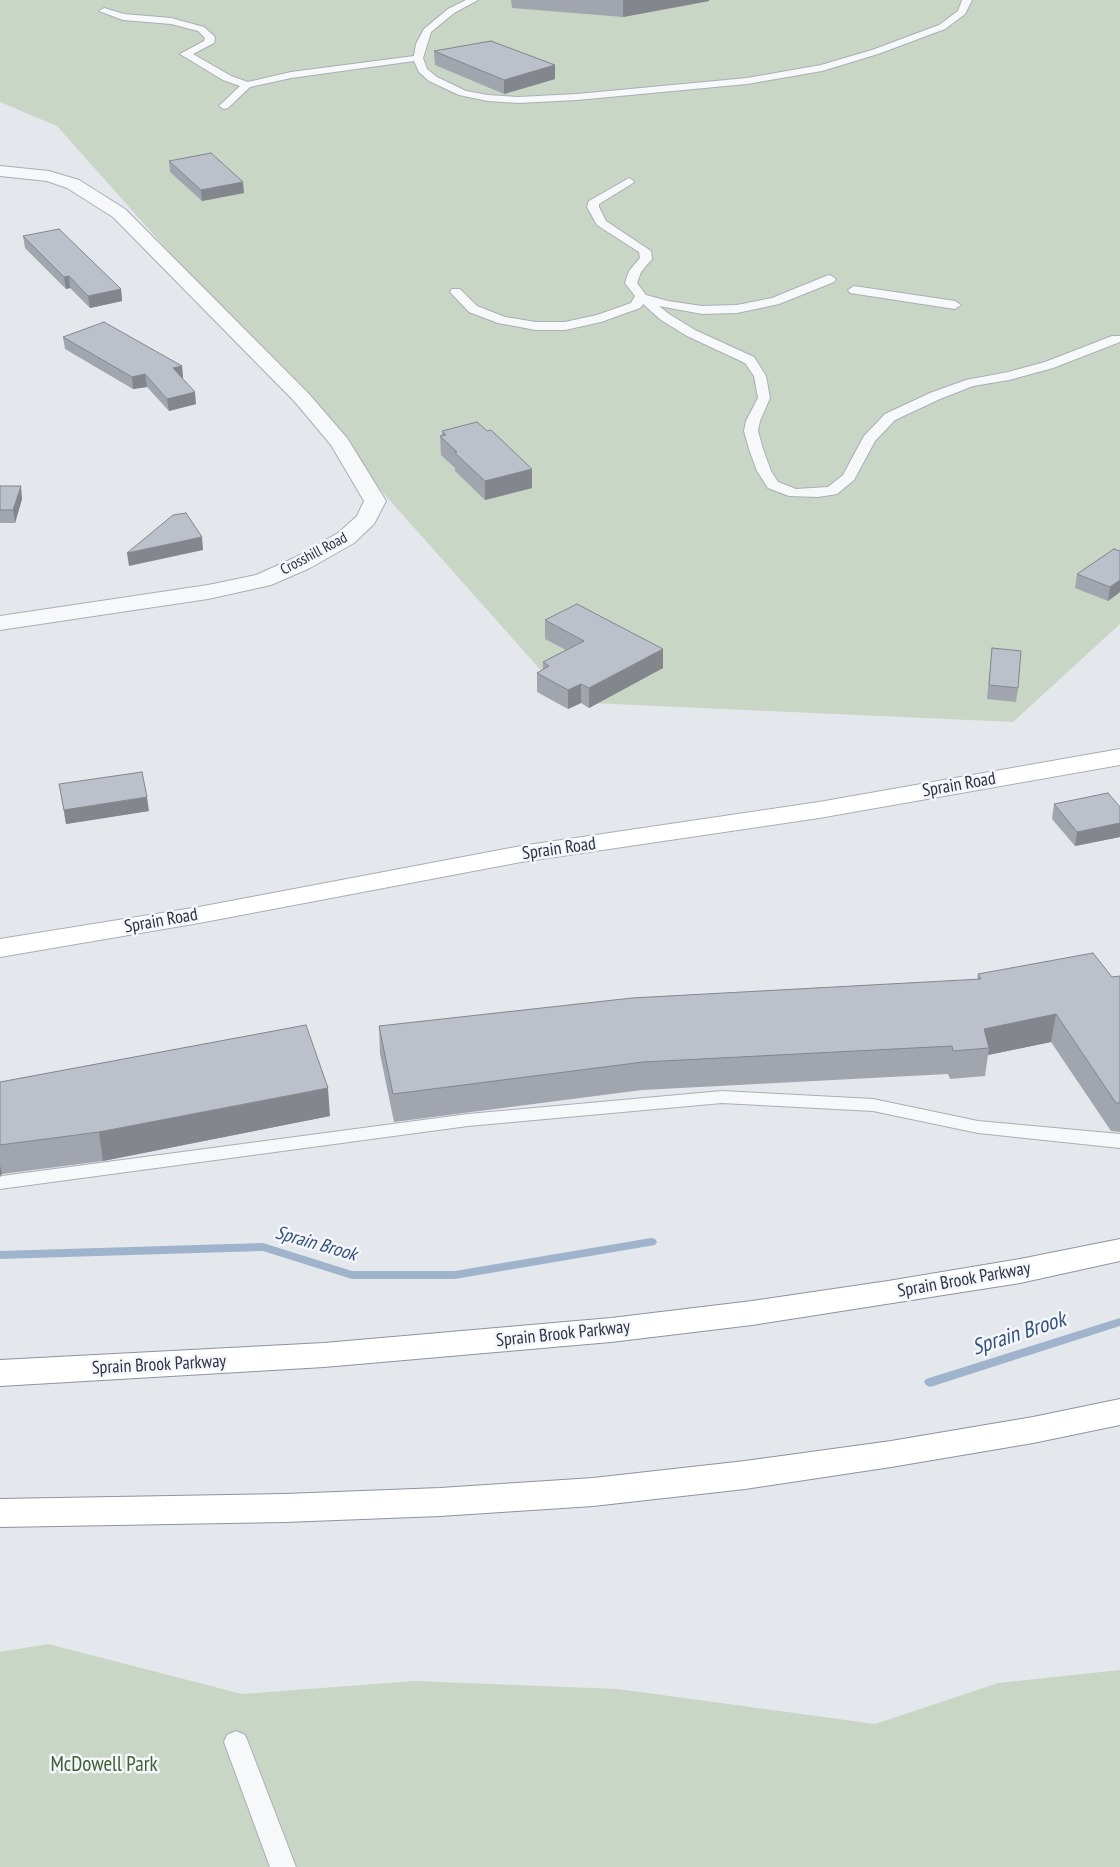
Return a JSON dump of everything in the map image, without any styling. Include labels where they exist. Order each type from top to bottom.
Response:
[{"type":"main road","name":"Sprain Road","points":[[0,948],[200,915],[521,854],[819,810],[1120,757]]},
{"type":"main road","name":"Sprain Brook Parkway","points":[[0,1374],[324,1355],[611,1330],[752,1314],[888,1293],[1120,1250]]},
{"type":"main road","points":[[0,1513],[285,1508],[440,1502],[593,1492],[745,1475],[891,1454],[1033,1430],[1120,1412]]},
{"type":"street","name":"Crosshill Road","points":[[0,171],[49,176],[72,184],[88,192],[119,213],[308,405],[340,442],[375,501],[366,519],[346,538],[302,563],[263,580],[208,592],[0,623]]},
{"type":"lane","points":[[473,0],[451,11],[427,31],[421,44],[418,58],[423,70],[433,79],[463,93],[488,98],[518,100],[576,97],[738,82],[822,68],[919,37],[942,27],[962,12],[968,0]]},
{"type":"lane","points":[[104,11],[123,17],[172,21],[201,30],[210,37],[209,43],[185,54],[227,78],[247,85]]},
{"type":"lane","points":[[224,106],[247,85],[291,74],[418,58]]},
{"type":"lane","points":[[630,181],[593,202],[593,206],[601,223],[645,251],[646,259],[635,271],[631,283],[641,296],[665,317],[691,333],[750,360],[760,376],[764,398],[753,421],[751,431],[756,449],[764,471],[773,485],[794,493],[832,491],[849,477],[869,439],[890,417],[935,396],[970,383],[1009,376],[1049,365],[1116,338]]},
{"type":"lane","points":[[641,296],[666,304],[702,310],[737,309],[775,301],[830,279]]},
{"type":"lane","points":[[854,290],[955,305]]},
{"type":"lane","points":[[456,292],[473,309],[502,320],[536,326],[565,326],[601,318],[636,305],[641,296]]},
{"type":"lane","points":[[2,1183],[468,1120],[722,1097],[873,1105],[978,1127],[1120,1141]]},
{"type":"lane","points":[[236,1742],[283,1867]]},
{"type":"green space","points":[[0,0],[1120,0],[1120,624],[1013,722],[569,702],[57,126],[0,102]]},
{"type":"green space","name":"McDowell Park","points":[[48,1644],[242,1694],[415,1681],[618,1689],[875,1724],[998,1683],[1120,1670],[1120,1867],[0,1867],[0,1652]]},
{"type":"building","points":[[491,41],[555,65],[504,80],[434,51]]},
{"type":"building","points":[[211,153],[243,182],[201,190],[169,161]]},
{"type":"building","points":[[59,229],[121,289],[88,296],[69,276],[64,277],[23,236]]},
{"type":"building","points":[[104,322],[182,366],[173,368],[195,392],[167,399],[145,374],[132,377],[63,337]]},
{"type":"building","points":[[477,422],[487,431],[491,430],[532,469],[485,481],[440,436],[446,435],[442,431]]},
{"type":"building","points":[[0,486],[21,486],[13,510],[0,510]]},
{"type":"building","points":[[186,513],[202,537],[127,553],[173,515]]},
{"type":"building","points":[[1114,549],[1120,551],[1120,580],[1110,587],[1077,574]]},
{"type":"building","points":[[577,604],[663,649],[589,688],[581,684],[568,690],[537,673],[549,666],[543,662],[584,641],[545,620]]},
{"type":"building","points":[[992,648],[1021,651],[1018,688],[989,685]]},
{"type":"building","points":[[142,772],[147,797],[64,810],[59,784]]},
{"type":"building","points":[[1108,793],[1120,807],[1120,823],[1077,832],[1054,804]]},
{"type":"building","points":[[1093,953],[1112,977],[1120,976],[1120,1103],[1116,1103],[1056,1014],[984,1029],[989,1048],[953,1051],[952,1046],[643,1062],[393,1094],[379,1026],[632,998],[981,979],[978,974]]},
{"type":"building","points":[[306,1025],[328,1088],[99,1132],[0,1145],[0,1082]]},
{"type":"waterway","name":"Sprain Brook","points":[[0,1255],[263,1247],[352,1275],[455,1275],[651,1242]]},
{"type":"waterway","name":"Sprain Brook","points":[[930,1382],[1120,1322]]}]
